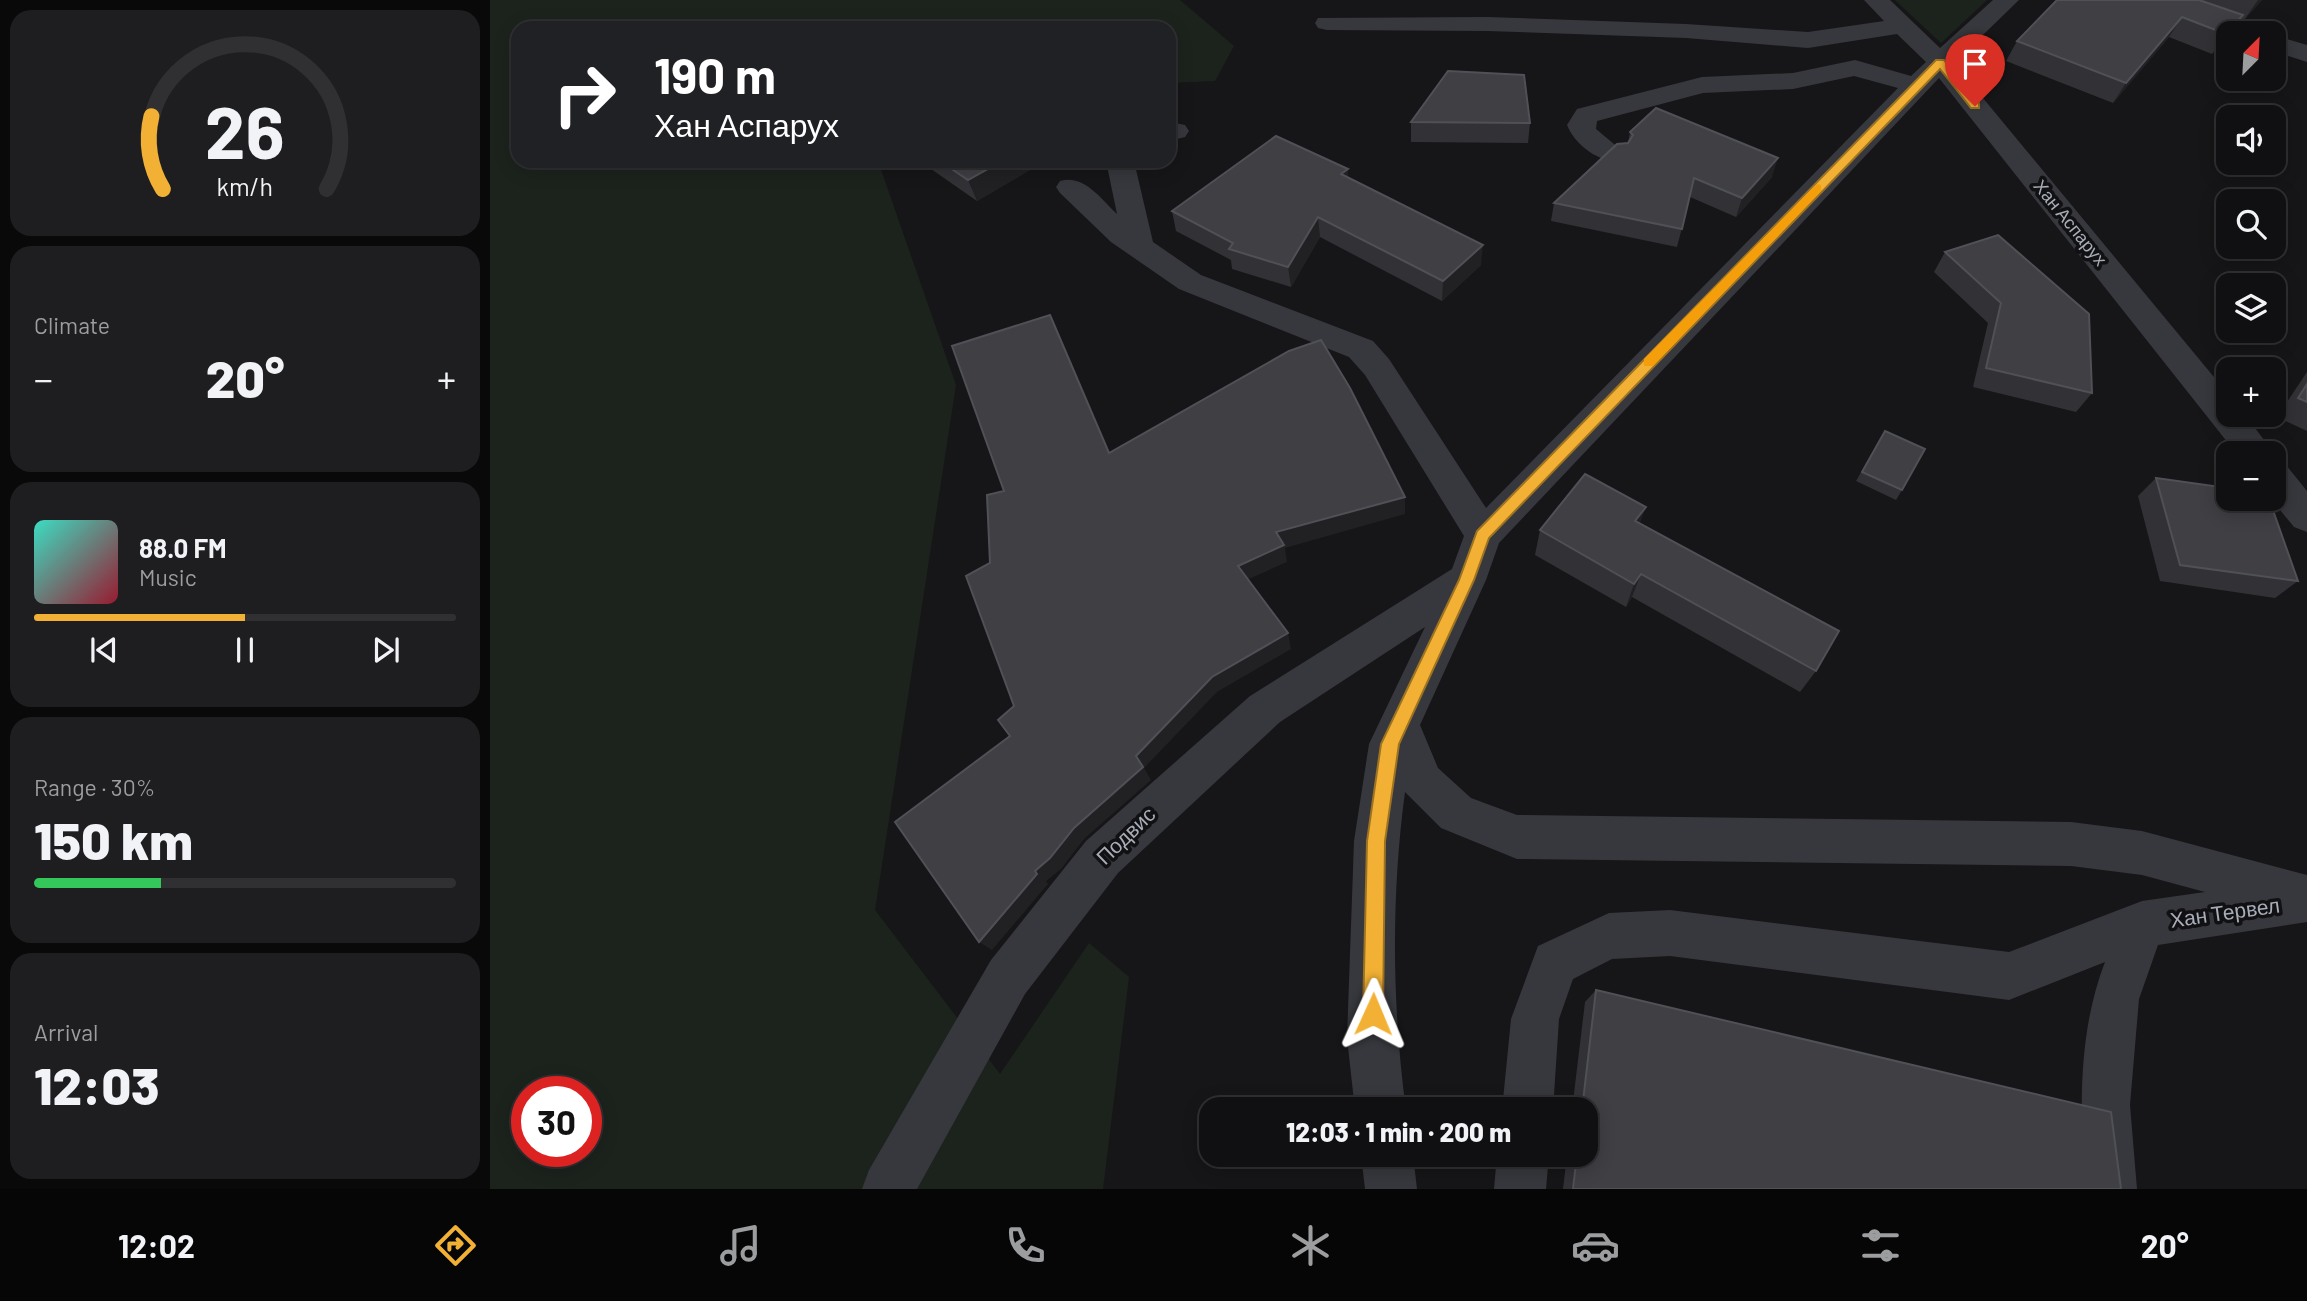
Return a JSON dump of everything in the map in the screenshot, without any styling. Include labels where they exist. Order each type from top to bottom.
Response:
[{"type":"street","name":"Хан Аспарух","points":[[1876,0],[1901,26],[1928,74],[2246,441]]},
{"type":"street","points":[[1379,1097],[1372,1038],[1376,841],[1390,744],[1466,580],[1483,535],[1928,74],[2007,0]]},
{"type":"street","points":[[2160,0],[2217,21]]},
{"type":"street","points":[[1327,23],[1686,31],[1808,40],[1901,26]]},
{"type":"street","points":[[2286,47],[2307,54]]},
{"type":"street","points":[[1612,154],[1584,133],[1581,125],[1587,115],[1702,85],[1793,81],[1855,68],[1928,74]]},
{"type":"street","points":[[1122,168],[1139,247]]},
{"type":"street","points":[[1070,187],[1122,235],[1190,282],[1258,312],[1361,349],[1377,367],[1483,535]]},
{"type":"street","points":[[2286,491],[2307,517]]},
{"type":"street","name":"Подвис","points":[[888,1189],[1008,977],[1102,857],[1265,709],[1466,580]]},
{"type":"street","points":[[1399,725],[1422,782],[1456,813],[1517,837],[2071,844],[2142,853],[2307,900]]},
{"type":"street","name":"Хан Тервел","points":[[1528,1097],[1535,1019],[1555,963],[1609,936],[1670,933],[2010,976],[2142,924],[2307,900]]},
{"type":"street","points":[[2112,1189],[2105,1105],[2115,999],[2142,924]]},
{"type":"street","points":[[1388,1167],[1391,1189]]},
{"type":"street","points":[[1520,1189],[1522,1167]]},
{"type":"shaded area","points":[[490,0],[1180,0],[1234,46],[1215,81],[1176,83],[1176,21],[511,21],[511,168],[880,168],[956,385],[875,910],[1000,1074],[1089,943],[1129,977],[1103,1189],[490,1189]]},
{"type":"shaded area","points":[[1895,0],[1987,0],[1941,43]]},
{"type":"building","points":[[2057,0],[2199,0],[2243,15],[2238,21],[2216,21],[2216,30],[2182,17],[2126,83],[2017,41]]},
{"type":"building","points":[[1448,71],[1524,75],[1530,123],[1411,122]]},
{"type":"building","points":[[1656,108],[1778,158],[1742,198],[1694,178],[1682,229],[1554,203],[1617,144],[1628,143],[1633,135],[1630,132]]},
{"type":"building","points":[[1276,136],[1348,169],[1341,174],[1483,245],[1443,281],[1318,217],[1288,267],[1229,249],[1233,243],[1172,211]]},
{"type":"building","points":[[950,168],[989,168],[968,180]]},
{"type":"building","points":[[1998,235],[2089,314],[2092,393],[1986,368],[2001,303],[1945,252]]},
{"type":"building","points":[[1050,315],[1109,453],[1289,351],[1321,340],[1350,388],[1405,497],[1276,532],[1284,545],[1238,566],[1288,633],[1212,677],[1136,756],[1143,767],[1074,828],[1050,858],[1035,871],[1037,874],[979,942],[895,822],[1010,736],[998,720],[1014,706],[966,576],[990,563],[987,495],[1004,491],[952,346]]},
{"type":"building","points":[[2307,384],[2307,402],[2298,398]]},
{"type":"building","points":[[1885,431],[1925,449],[1902,490],[1862,472]]},
{"type":"building","points":[[1585,474],[1646,507],[1635,521],[1839,631],[1816,671],[1641,574],[1634,584],[1540,530]]},
{"type":"building","points":[[2156,478],[2216,486],[2216,511],[2273,511],[2298,581],[2180,565]]},
{"type":"building","points":[[1596,990],[2111,1112],[2121,1189],[1573,1189],[1576,1167],[1598,1167],[1598,1097],[1584,1097]]},
{"type":"slow traffic","points":[[1649,363],[1817,188]]},
{"type":"route","points":[[1373,1014],[1376,841],[1390,744],[1466,580],[1483,535],[1940,62],[1975,106]]}]
